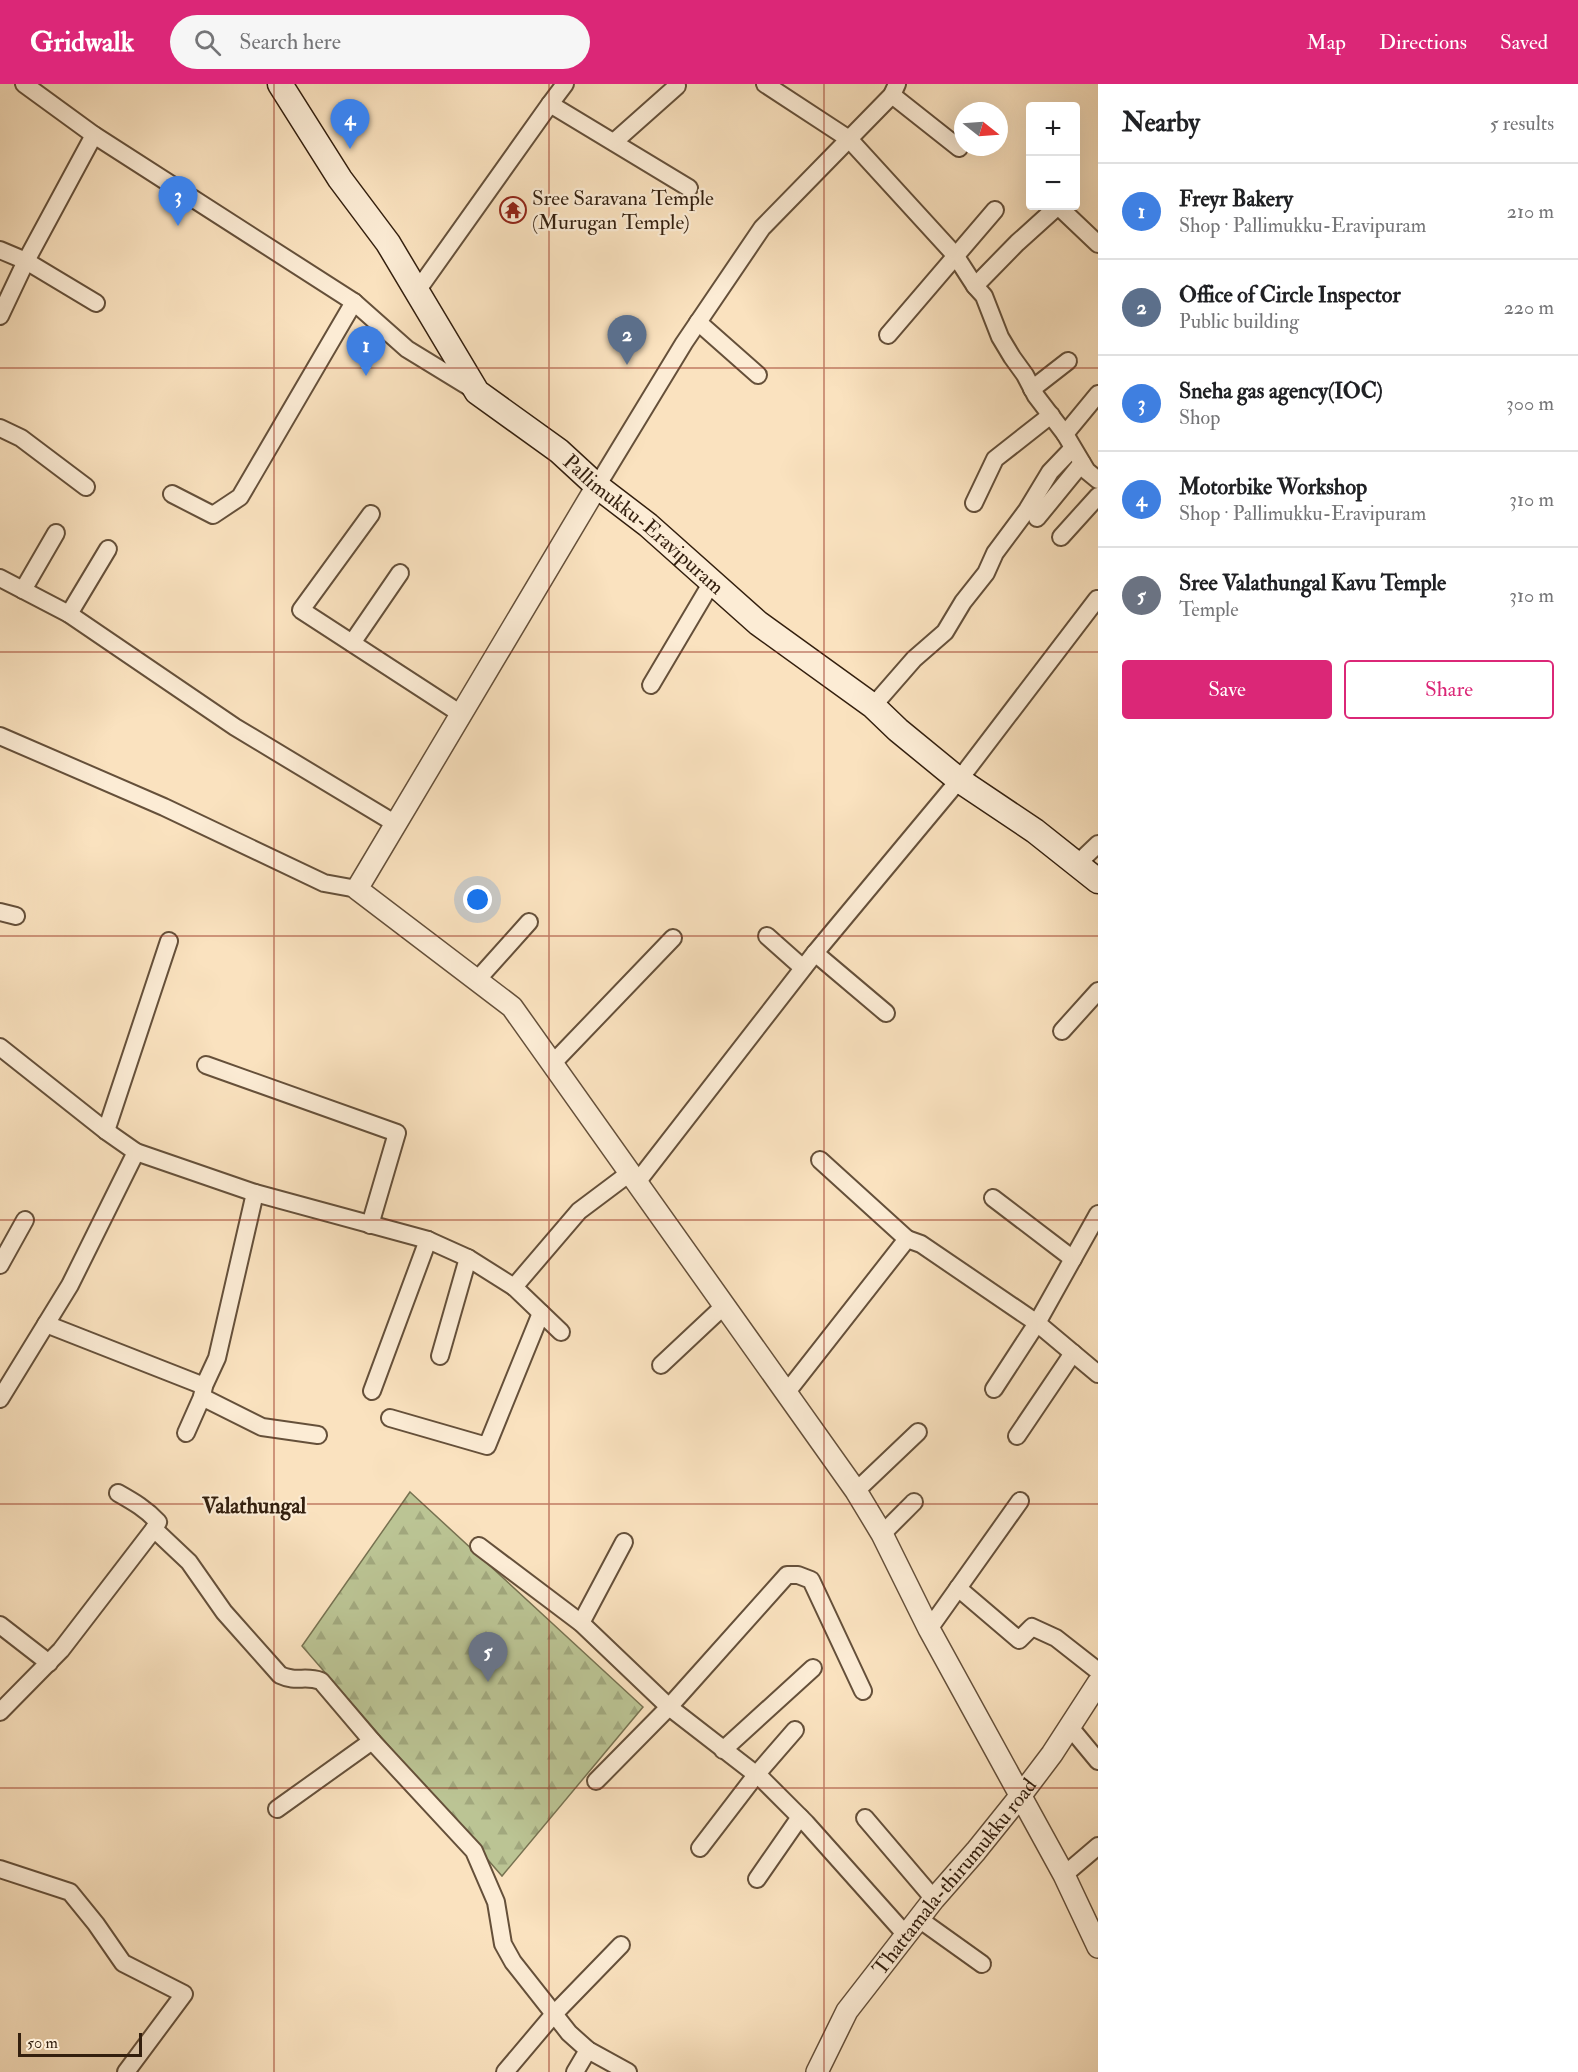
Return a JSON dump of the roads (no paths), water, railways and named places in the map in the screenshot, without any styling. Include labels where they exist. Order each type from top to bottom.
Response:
[{"type":"main road","name":"Pallimukku-Eravipuram","points":[[280,84],[340,179],[388,243],[477,392],[559,452],[597,486],[648,525],[758,623],[873,706],[898,730],[959,780],[1035,831],[1098,881]]},
{"type":"street","points":[[24,84],[94,135],[354,302],[407,349],[477,392]]},
{"type":"street","points":[[417,291],[565,84]]},
{"type":"street","points":[[765,84],[849,139],[955,255],[984,296],[1000,336],[1032,389],[1087,471],[1098,480]]},
{"type":"street","points":[[614,142],[677,86]]},
{"type":"street","points":[[357,889],[597,486],[698,322],[762,228],[894,89],[954,143]]},
{"type":"street","points":[[550,104],[689,188]]},
{"type":"street","points":[[0,316],[26,261],[94,135]]},
{"type":"street","points":[[888,335],[995,210]]},
{"type":"street","points":[[975,286],[1054,210]]},
{"type":"street","points":[[1062,210],[1098,244]]},
{"type":"street","points":[[0,250],[26,261],[96,303]]},
{"type":"street","points":[[172,494],[213,515],[240,497],[354,302]]},
{"type":"street","points":[[698,322],[758,375]]},
{"type":"street","points":[[1032,389],[1068,361]]},
{"type":"street","points":[[1037,518],[1073,449],[1098,394]]},
{"type":"street","points":[[974,503],[995,459],[1051,415]]},
{"type":"street","points":[[0,428],[21,438],[86,487]]},
{"type":"street","points":[[873,706],[914,659],[945,632],[963,602],[986,573],[995,553],[1027,510],[1050,472],[1073,449]]},
{"type":"street","points":[[1061,537],[1098,496]]},
{"type":"street","points":[[371,514],[301,610],[461,714]]},
{"type":"street","points":[[23,590],[56,533]]},
{"type":"street","points":[[69,614],[108,549]]},
{"type":"street","points":[[352,643],[400,573]]},
{"type":"street","points":[[0,578],[69,614],[235,728],[396,824]]},
{"type":"street","points":[[651,685],[712,582]]},
{"type":"street","points":[[514,1287],[579,1212],[634,1176],[814,953],[959,780],[1097,599]]},
{"type":"street","points":[[0,736],[164,807],[324,883],[357,889],[512,1007],[856,1491],[882,1534],[929,1629],[1064,1875],[1098,1947]]},
{"type":"street","points":[[1077,864],[1098,844]]},
{"type":"street","points":[[477,980],[529,922]]},
{"type":"street","points":[[767,936],[803,968]]},
{"type":"street","points":[[553,1063],[672,938]]},
{"type":"street","points":[[106,1131],[169,941]]},
{"type":"street","points":[[814,953],[886,1013]]},
{"type":"street","points":[[1062,1031],[1098,991]]},
{"type":"street","points":[[0,1047],[136,1152],[255,1193],[428,1240],[468,1258],[514,1287],[561,1332]]},
{"type":"street","points":[[206,1065],[397,1133],[370,1225]]},
{"type":"street","points":[[0,1399],[70,1285],[136,1152]]},
{"type":"street","points":[[820,1160],[907,1239],[921,1244],[1037,1323],[1098,1374]]},
{"type":"street","points":[[186,1433],[217,1358],[255,1193]]},
{"type":"street","points":[[993,1198],[1073,1258]]},
{"type":"street","points":[[994,1389],[1037,1323],[1098,1214]]},
{"type":"street","points":[[0,1265],[25,1220]]},
{"type":"street","points":[[787,1392],[907,1239]]},
{"type":"street","points":[[372,1391],[428,1240]]},
{"type":"street","points":[[440,1356],[468,1258]]},
{"type":"street","points":[[662,1365],[725,1305]]},
{"type":"street","points":[[390,1418],[487,1446],[541,1313]]},
{"type":"street","points":[[46,1324],[203,1392],[262,1427],[318,1435]]},
{"type":"street","points":[[1017,1436],[1073,1353]]},
{"type":"street","points":[[856,1491],[918,1432]]},
{"type":"street","points":[[0,1712],[61,1650],[158,1522],[143,1506],[118,1493]]},
{"type":"street","points":[[929,1629],[1020,1501]]},
{"type":"street","points":[[882,1534],[914,1502]]},
{"type":"street","points":[[154,1529],[189,1562],[225,1612],[280,1675],[292,1680],[311,1677],[321,1680],[372,1741],[474,1851],[496,1902],[503,1944],[513,1962],[569,2032],[588,2050],[628,2072]]},
{"type":"street","points":[[581,1623],[624,1542]]},
{"type":"street","points":[[480,1546],[581,1623],[669,1707],[756,1775],[912,1927],[982,1964]]},
{"type":"street","points":[[596,1781],[669,1707],[787,1575],[798,1575],[811,1580],[863,1692]]},
{"type":"street","points":[[958,1588],[1019,1640],[1032,1627],[1056,1638],[1098,1671]]},
{"type":"street","points":[[0,1625],[49,1663]]},
{"type":"street","points":[[723,1750],[813,1668]]},
{"type":"street","name":"Thattamala-thirumukku road","points":[[817,2072],[847,2010],[934,1899],[1021,1795],[1052,1754],[1098,1683]]},
{"type":"street","points":[[1070,1726],[1098,1761]]},
{"type":"street","points":[[700,1848],[756,1775],[795,1730]]},
{"type":"street","points":[[277,1809],[372,1741]]},
{"type":"street","points":[[757,1880],[800,1817]]},
{"type":"street","points":[[866,1818],[934,1899]]},
{"type":"street","points":[[1064,1875],[1098,1846]]},
{"type":"street","points":[[0,1869],[70,1892],[123,1963],[184,1994],[126,2072]]},
{"type":"street","points":[[505,2072],[554,2014],[621,1945]]},
{"type":"street","points":[[575,2072],[588,2050]]},
{"type":"place","name":"Motorbike Workshop","points":[[350,149]]},
{"type":"place","name":"Sree Saravana Temple (Murugan Temple)","points":[[513,210]]},
{"type":"place","name":"Sneha gas agency(IOC)","points":[[178,226]]},
{"type":"place","name":"Office of Circle Inspector","points":[[627,365]]},
{"type":"place","name":"Freyr Bakery","points":[[366,376]]},
{"type":"place","name":"Sree Valathungal Kavu Temple","points":[[488,1682]]},
{"type":"district","name":"Valathungal","points":[[254,1506]]}]
